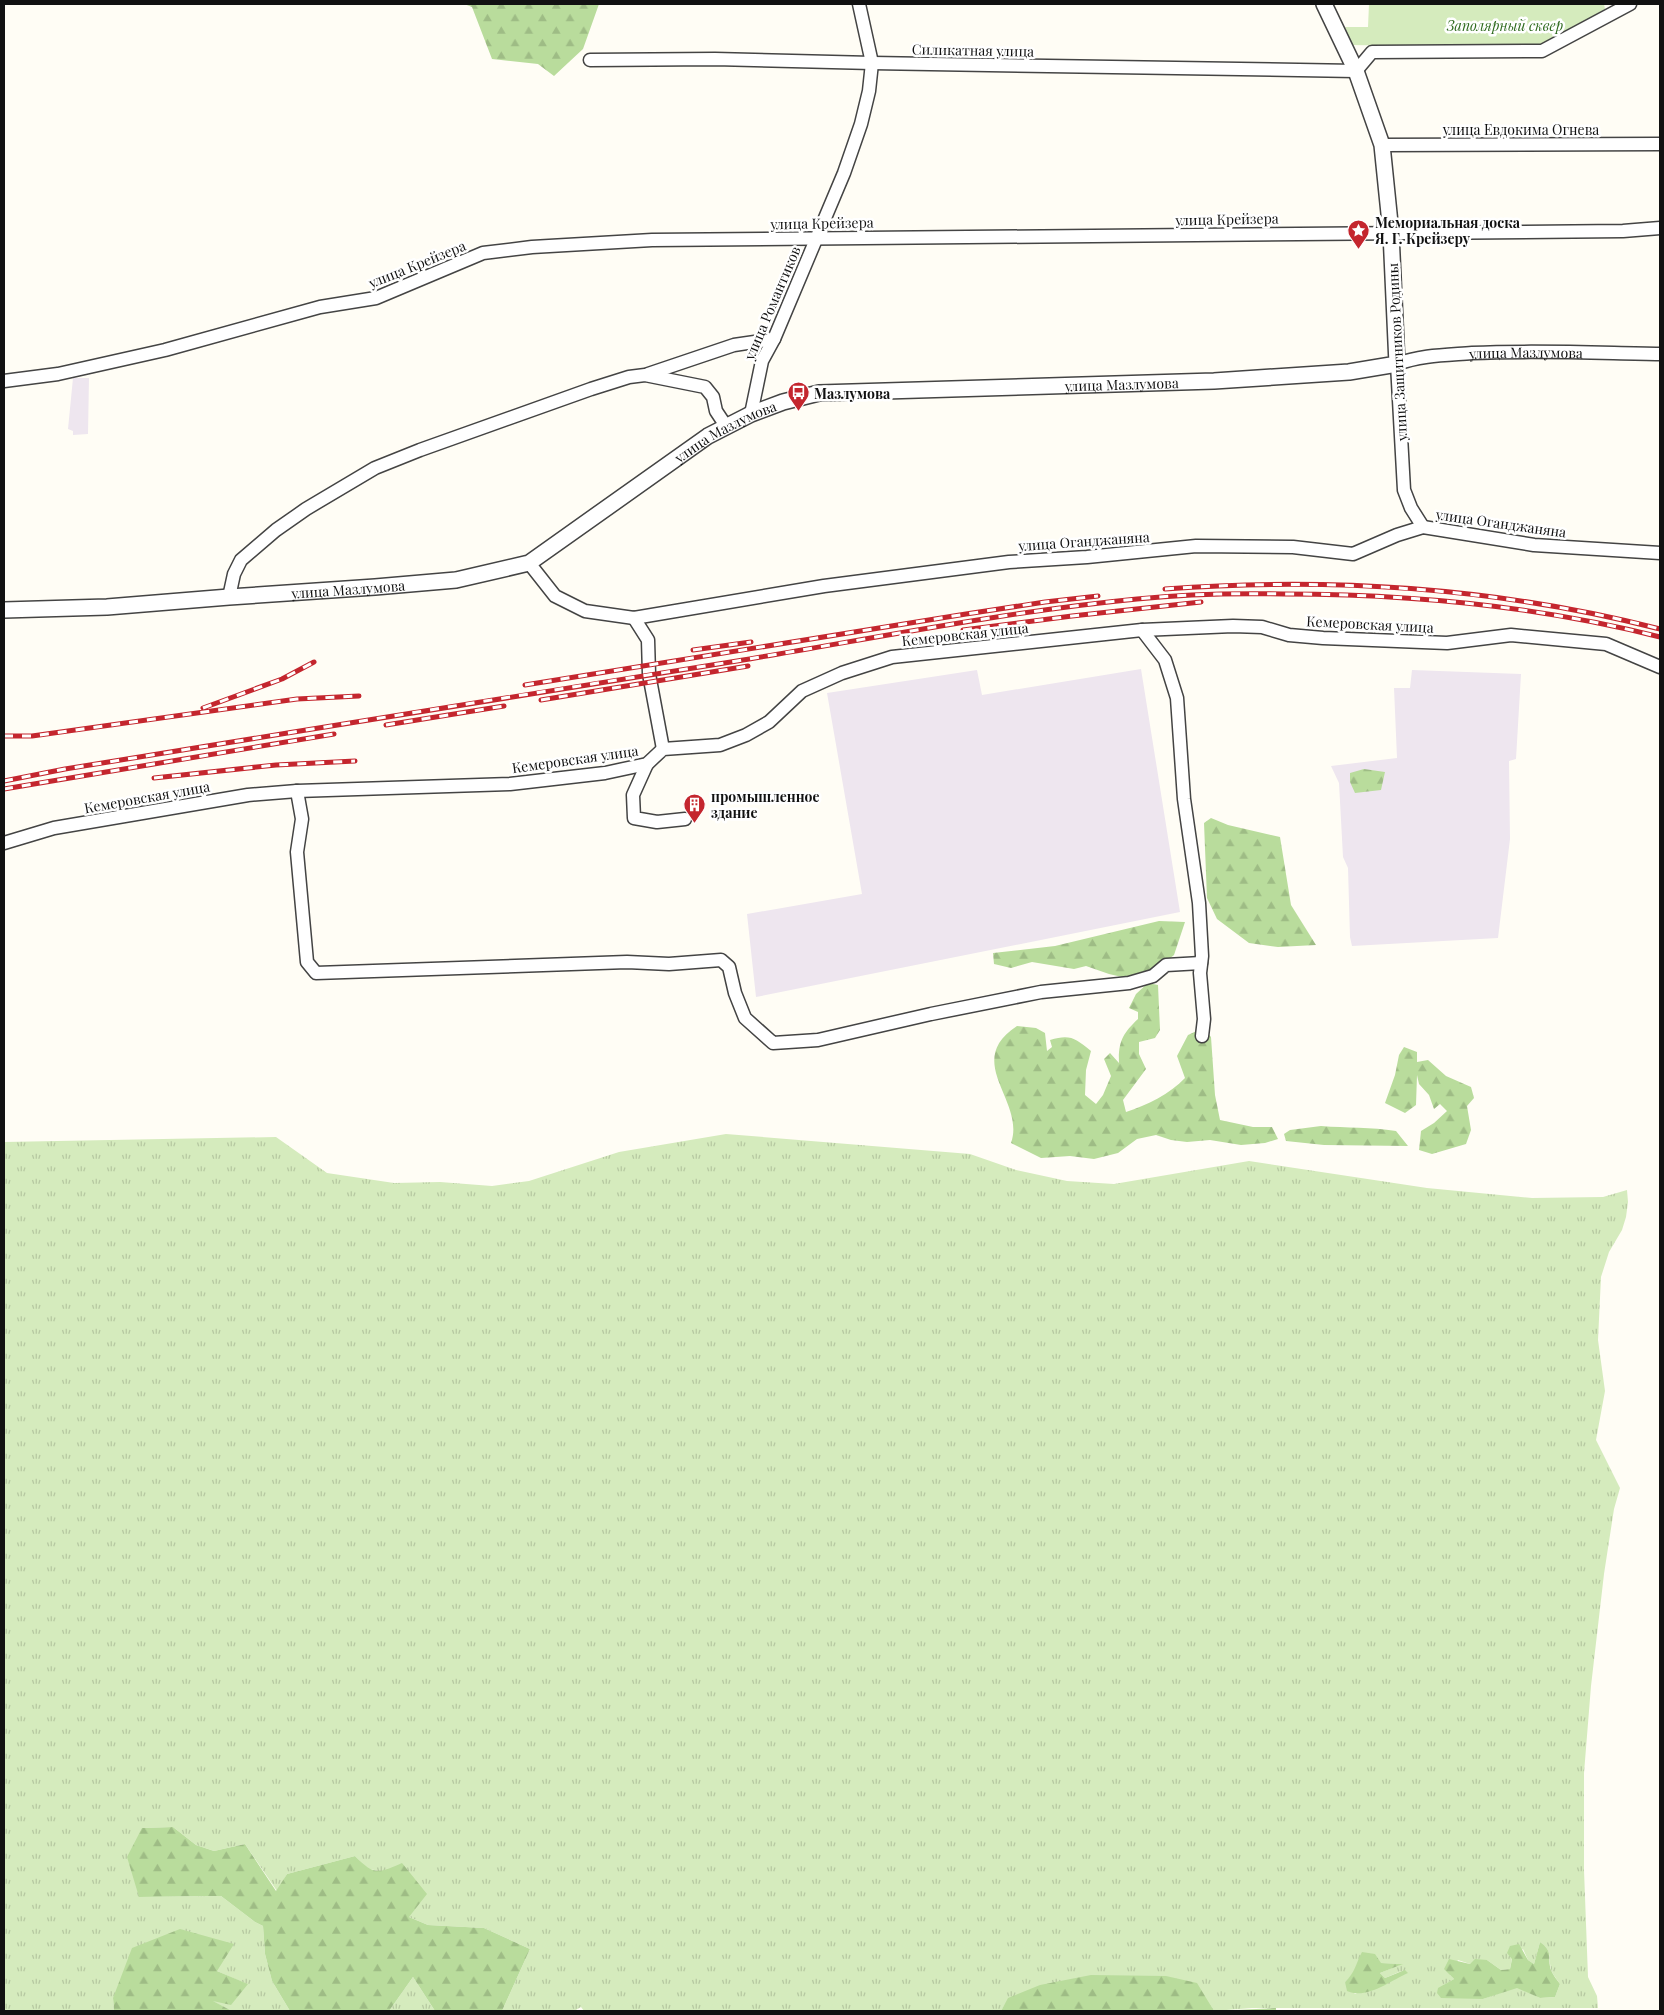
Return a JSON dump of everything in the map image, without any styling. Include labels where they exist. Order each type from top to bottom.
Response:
[{"type":"street","name":"улица Романтиков","points":[[750,414],[762,361],[774,339],[844,172],[861,124],[869,91],[872,63],[859,4]]},
{"type":"street","name":"улица Защитников Родины","points":[[1324,4],[1356,71],[1382,144],[1391,233],[1404,490],[1410,508],[1423,527]]},
{"type":"street","points":[[1356,71],[1372,52],[1542,51],[1630,4]]},
{"type":"street","name":"Силикатная улица","points":[[590,60],[715,59],[1356,71]]},
{"type":"street","name":"улица Евдокима Огнева","points":[[1382,144],[1660,144]]},
{"type":"street","name":"улица Крейзера","points":[[4,381],[37,378],[68,372],[165,350],[320,307],[376,298],[483,253],[532,247],[652,240],[1623,231],[1660,228]]},
{"type":"street","points":[[229,597],[234,574],[241,560],[276,530],[306,509],[376,468],[420,450],[629,377],[645,375],[734,345],[774,339]]},
{"type":"street","name":"улица Мазлумова","points":[[4,610],[107,607],[456,580],[529,562],[642,481],[726,426],[750,414],[783,402],[819,393],[1214,381],[1349,372],[1397,364],[1413,358],[1510,351],[1660,354]]},
{"type":"street","points":[[645,375],[705,387],[713,397],[716,411],[726,426]]},
{"type":"street","name":"улица Оганджаняна","points":[[529,562],[555,596],[585,611],[634,618],[824,586],[1009,562],[1087,557],[1196,546],[1293,547],[1353,554],[1397,535],[1423,527],[1534,545],[1660,552]]},
{"type":"street","points":[[634,618],[648,640],[650,674],[663,749]]},
{"type":"street","name":"Кемеровская улица","points":[[4,843],[54,828],[248,795],[297,791],[510,784],[605,773],[647,764],[663,749],[720,745],[746,735],[769,722],[802,691],[842,673],[892,657],[1142,630],[1233,626],[1262,628],[1289,635],[1323,638],[1447,643],[1511,635],[1606,644],[1660,667]]},
{"type":"street","points":[[1142,630],[1165,660],[1177,698],[1184,799],[1199,903],[1202,956],[1200,973],[1204,1019],[1202,1036]]},
{"type":"street","points":[[647,764],[633,795],[634,818],[657,822],[685,820]]},
{"type":"street","points":[[297,791],[302,819],[297,852],[307,962],[316,973],[627,962],[669,964],[721,960],[729,967],[735,993],[745,1018],[773,1043],[818,1040],[1041,992],[1129,983],[1153,976],[1166,965],[1201,963]]},
{"type":"shaded area","points":[[73,378],[89,378],[88,434],[73,435],[73,431],[68,429]]},
{"type":"shaded area","points":[[1141,669],[1180,912],[756,997],[747,914],[862,894],[827,693],[977,670],[982,695]]},
{"type":"shaded area","points":[[1412,670],[1521,674],[1516,759],[1509,761],[1510,839],[1498,938],[1352,946],[1350,937],[1348,868],[1343,857],[1339,783],[1331,766],[1397,758],[1394,688],[1410,688]]},
{"type":"green space","points":[[464,4],[599,4],[583,49],[554,76],[538,64],[492,59],[472,7]]},
{"type":"green space","name":"Заполярный сквер","points":[[1369,4],[1604,4],[1605,9],[1538,48],[1351,45],[1345,27],[1368,27]]},
{"type":"green space","points":[[1364,769],[1385,772],[1381,790],[1355,793],[1350,782],[1350,773]]},
{"type":"green space","points":[[1211,818],[1228,825],[1280,837],[1291,905],[1316,945],[1278,947],[1249,943],[1217,919],[1207,898],[1204,823]]},
{"type":"green space","points":[[1159,921],[1185,922],[1174,955],[1163,964],[1139,977],[1122,977],[1086,966],[1074,969],[1032,962],[1011,968],[994,964],[993,953],[1055,946]]},
{"type":"green space","points":[[1148,983],[1158,985],[1160,1030],[1155,1038],[1139,1042],[1139,1054],[1146,1069],[1123,1100],[1126,1112],[1158,1098],[1185,1078],[1177,1056],[1188,1035],[1203,1028],[1211,1037],[1215,1095],[1220,1120],[1253,1127],[1272,1127],[1278,1139],[1265,1143],[1241,1145],[1210,1140],[1187,1142],[1171,1140],[1156,1135],[1137,1139],[1118,1153],[1094,1159],[1070,1156],[1041,1158],[1011,1143],[1013,1127],[1011,1112],[995,1068],[995,1054],[1002,1040],[1017,1026],[1036,1028],[1045,1033],[1047,1051],[1052,1047],[1050,1040],[1057,1038],[1068,1037],[1081,1043],[1091,1051],[1086,1070],[1085,1095],[1096,1104],[1103,1095],[1111,1076],[1104,1059],[1110,1053],[1119,1063],[1119,1049],[1122,1038],[1138,1019],[1138,1012],[1129,1008],[1136,994]]},
{"type":"green space","points":[[1404,1047],[1417,1052],[1417,1062],[1428,1060],[1446,1076],[1471,1087],[1474,1098],[1467,1106],[1471,1130],[1466,1144],[1432,1154],[1419,1150],[1421,1131],[1434,1123],[1447,1111],[1440,1104],[1434,1109],[1429,1095],[1419,1084],[1417,1075],[1416,1105],[1405,1113],[1385,1103],[1395,1075],[1399,1055]]},
{"type":"green space","points":[[1321,1126],[1396,1131],[1408,1146],[1324,1145],[1286,1141],[1284,1134],[1290,1130]]},
{"type":"green space","points":[[726,1134],[970,1154],[1016,1170],[1067,1181],[1114,1184],[1249,1161],[1427,1188],[1532,1198],[1603,1197],[1627,1190],[1626,1217],[1622,1230],[1609,1252],[1601,1277],[1598,1340],[1605,1391],[1596,1440],[1620,1488],[1614,1509],[1604,1574],[1591,1686],[1584,1773],[1584,1870],[1588,1977],[1597,1996],[1598,2008],[1252,2008],[1214,2011],[1009,1998],[1001,2011],[584,2011],[581,2007],[574,2011],[502,2011],[530,1949],[484,1928],[428,1925],[409,1917],[382,1872],[366,1868],[355,1856],[287,1874],[277,1891],[245,1844],[214,1851],[196,1845],[173,1827],[142,1828],[139,1897],[221,1896],[263,1926],[265,1954],[272,1981],[290,2011],[232,2011],[210,2000],[247,1984],[217,1971],[113,1998],[114,2011],[4,2011],[4,1142],[276,1137],[327,1173],[394,1183],[440,1182],[492,1186],[529,1181],[619,1152]],"holes":[[[1540,1942],[1547,1949],[1553,1975],[1560,1984],[1555,1997],[1540,1998],[1517,1987],[1483,1999],[1444,1985],[1454,1979],[1450,1975],[1458,1960],[1470,1964],[1487,1960],[1501,1970],[1510,1969],[1512,1958],[1523,1949],[1528,1960],[1534,1964]],[[1381,1963],[1402,1964],[1380,1973],[1385,1978],[1404,1970],[1355,1994],[1345,1982],[1354,1974]]]},
{"type":"green space","points":[[173,1827],[196,1845],[214,1851],[245,1844],[276,1891],[287,1874],[355,1856],[367,1867],[377,1871],[402,1863],[427,1894],[409,1917],[428,1925],[484,1928],[530,1949],[502,2011],[435,2011],[413,1977],[389,2011],[290,2011],[272,1981],[265,1954],[263,1926],[221,1896],[139,1897],[127,1857],[142,1828]]},
{"type":"green space","points":[[180,1929],[234,1944],[217,1971],[248,1984],[231,2005],[213,2001],[232,2011],[114,2011],[113,1998],[132,1948]]},
{"type":"green space","points":[[1540,1942],[1549,1952],[1551,1970],[1560,1984],[1555,1997],[1540,1998],[1517,1988],[1483,1999],[1441,1998],[1437,1993],[1438,1988],[1454,1979],[1444,1969],[1449,1959],[1470,1964],[1475,1959],[1487,1960],[1501,1970],[1510,1969],[1512,1959],[1507,1953],[1510,1946],[1519,1944],[1528,1960],[1534,1964]]},
{"type":"green space","points":[[1362,1952],[1375,1954],[1381,1963],[1403,1964],[1380,1973],[1385,1978],[1405,1970],[1408,1973],[1370,1991],[1354,1993],[1347,1991],[1345,1982],[1353,1971]]},
{"type":"green space","points":[[1091,1975],[1166,1976],[1197,1983],[1214,2011],[1001,2011],[1008,1998],[1040,1985]]},
{"type":"green space","points":[[413,1977],[435,2011],[389,2011]]},
{"type":"green space","points":[[1276,2008],[1276,2011],[1214,2011]]},
{"type":"railway","points":[[1165,589],[1289,584],[1414,589],[1477,595],[1538,604],[1600,615],[1660,629]]},
{"type":"railway","points":[[4,781],[65,769],[1037,611],[1155,597],[1265,594],[1378,596],[1425,599],[1567,617],[1660,637]]},
{"type":"railway","points":[[525,685],[966,614],[1098,596]]},
{"type":"railway","points":[[963,630],[1201,602]]},
{"type":"railway","points":[[693,650],[751,642]]},
{"type":"railway","points":[[203,708],[282,679],[314,662]]},
{"type":"railway","points":[[541,700],[748,666]]},
{"type":"railway","points":[[4,736],[32,736],[297,699],[359,696]]},
{"type":"railway","points":[[386,725],[504,706]]},
{"type":"railway","points":[[4,789],[334,734]]},
{"type":"railway","points":[[154,778],[276,765],[355,761]]},
{"type":"place","name":"Мемориальная доска Я. Г. Крейзеру","points":[[1359,249]]},
{"type":"place","name":"Мазлумова","points":[[798,412]]},
{"type":"place","name":"промышленное здание","points":[[695,823]]}]
